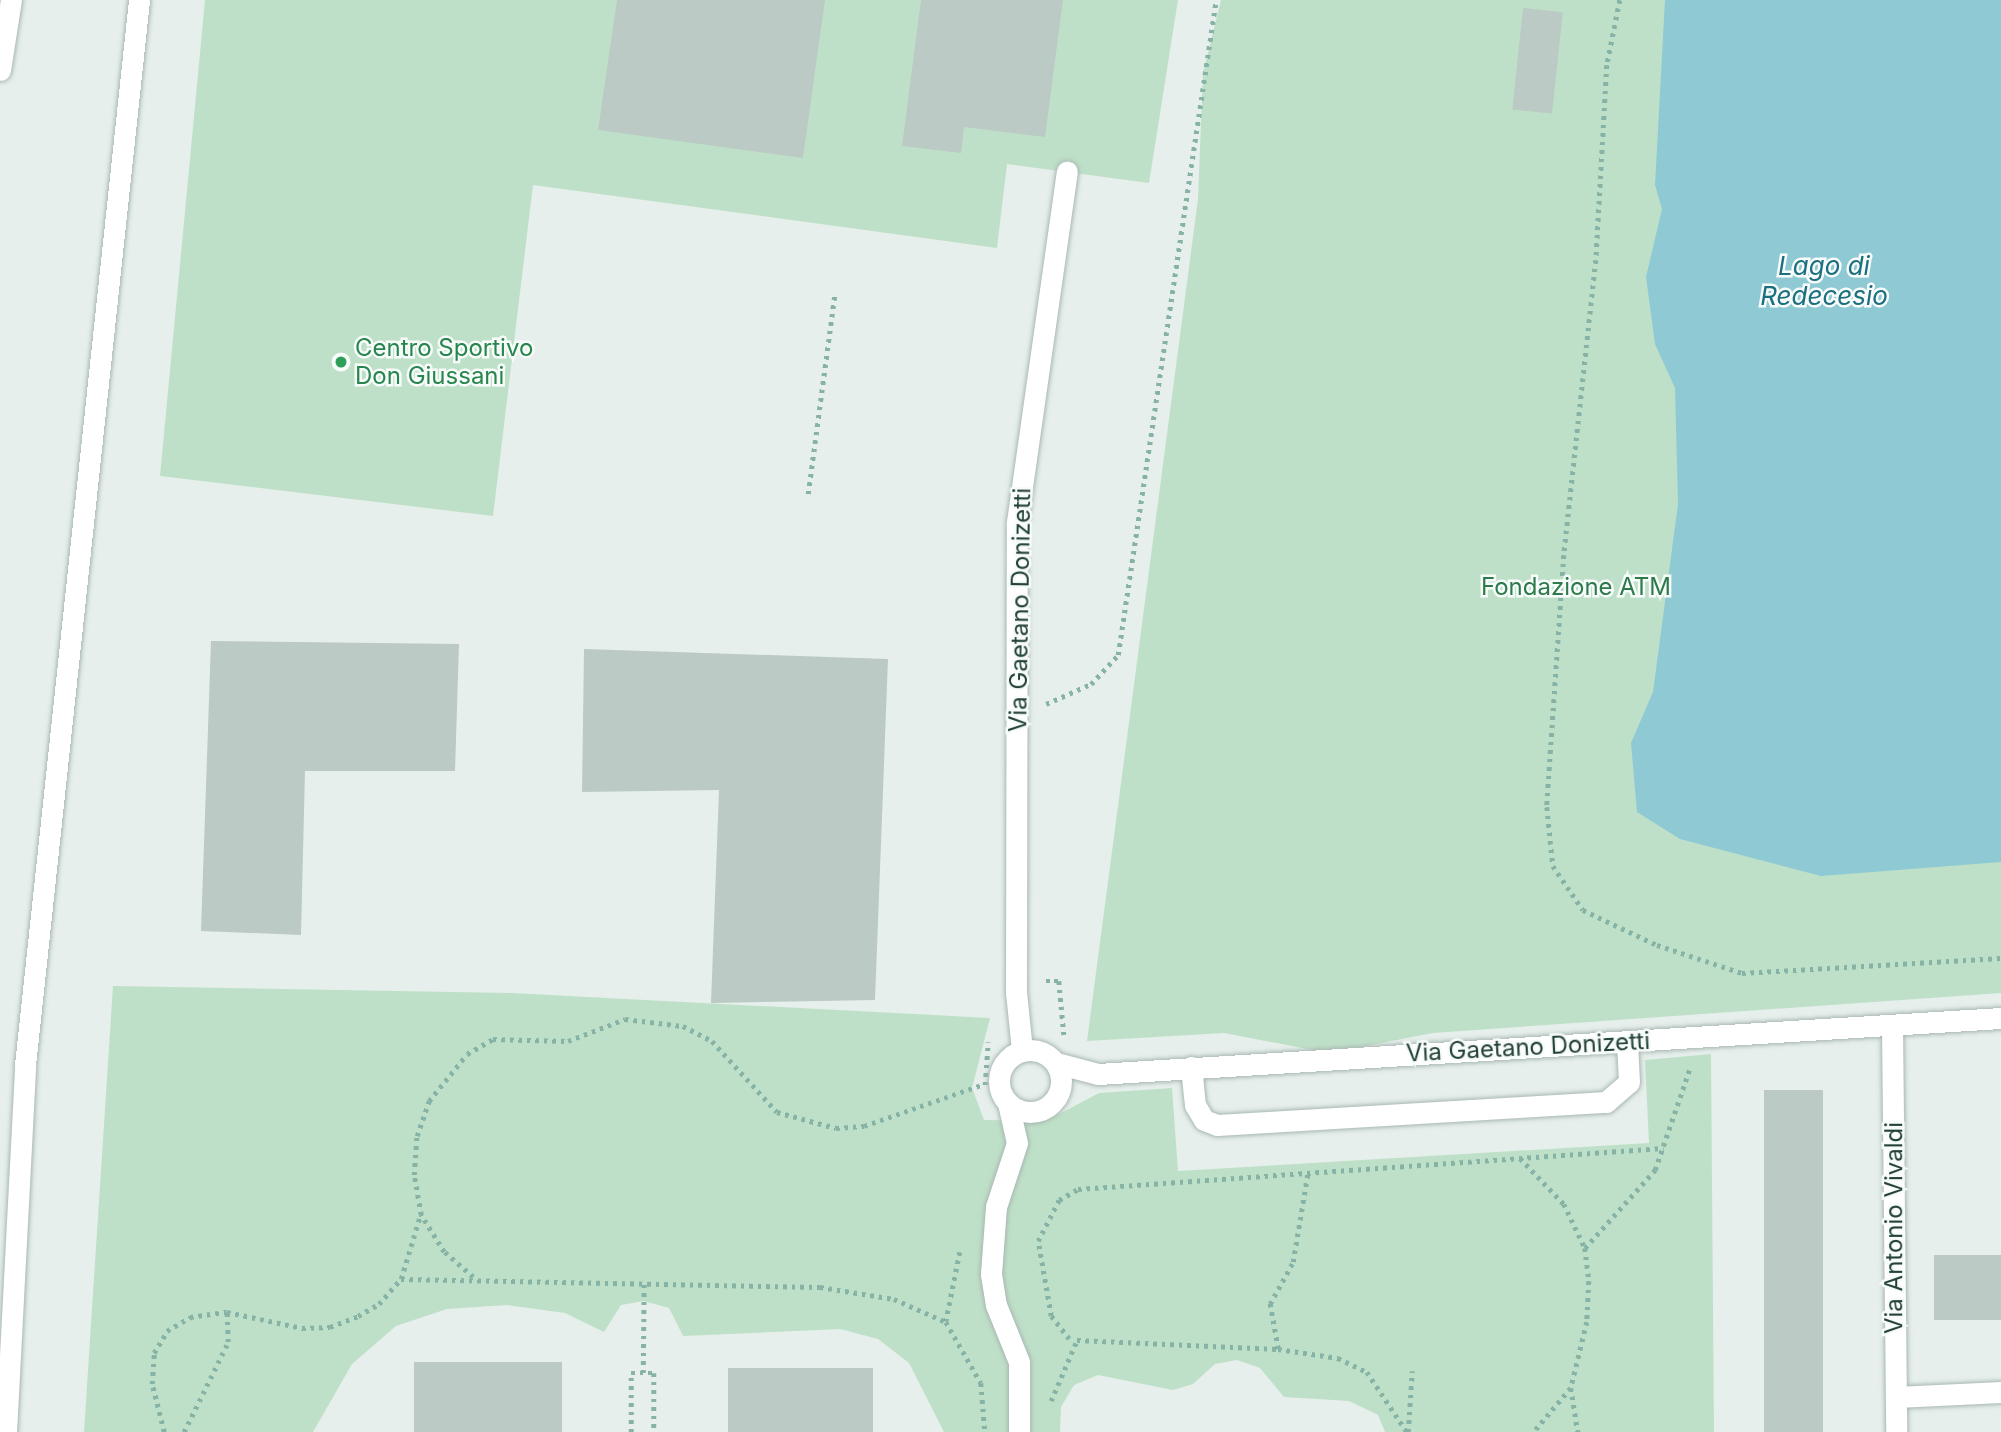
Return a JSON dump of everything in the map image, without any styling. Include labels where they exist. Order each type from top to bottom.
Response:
[{"type":"street","points":[[0,70],[11,0]]},
{"type":"street","points":[[6,1432],[24,1065],[139,0]]},
{"type":"street","name":"Via Gaetano Donizetti","points":[[1022,1051],[1016,717],[1017,522],[1067,172]]},
{"type":"street","name":"Via Gaetano Donizetti","points":[[1056,1063],[1098,1074],[2001,1018]]},
{"type":"street","name":"Via Antonio Vivaldi","points":[[1892,1024],[1896,1432]]},
{"type":"street","points":[[1191,1067],[1195,1105],[1204,1120],[1217,1125],[1606,1102],[1629,1082],[1628,1042]]},
{"type":"street","points":[[1008,1103],[1026,1112],[1046,1108],[1059,1092],[1056,1063],[1041,1051],[1022,1051],[1000,1073],[1017,1143],[996,1208],[991,1274],[996,1305],[1019,1362],[1018,1432]]},
{"type":"street","points":[[1896,1397],[2001,1392]]},
{"type":"path","points":[[1016,717],[1091,684],[1118,655],[1216,0]]},
{"type":"path","points":[[1620,0],[1607,65],[1596,260],[1564,555],[1547,807],[1553,866],[1583,910],[1657,946],[1742,973],[2001,958]]},
{"type":"path","points":[[808,494],[835,292]]},
{"type":"path","points":[[473,1277],[444,1252],[421,1215],[414,1175],[417,1136],[429,1101],[467,1054],[493,1040],[568,1041],[625,1019],[683,1026],[712,1041],[777,1112],[836,1128],[864,1126],[985,1084]]},
{"type":"path","points":[[1585,1248],[1655,1170],[1664,1148],[1679,1091],[1706,1036]]},
{"type":"path","points":[[1069,1339],[1051,1316],[1039,1252],[1059,1200],[1099,1184],[1664,1148]]},
{"type":"path","points":[[1520,1157],[1564,1204],[1585,1248],[1587,1322],[1571,1388],[1578,1432]]},
{"type":"path","points":[[1278,1349],[1270,1304],[1293,1262],[1308,1171]]},
{"type":"path","points":[[164,1432],[153,1394],[153,1353],[167,1331],[190,1317],[227,1312],[262,1323],[330,1327],[379,1304],[401,1279],[421,1215]]},
{"type":"path","points":[[401,1279],[473,1277],[857,1290],[946,1322]]},
{"type":"path","points":[[643,1373],[644,1282]]},
{"type":"path","points":[[184,1432],[228,1342],[227,1312]]},
{"type":"path","points":[[1048,1409],[1077,1340],[1278,1349],[1339,1358],[1367,1372],[1408,1432]]},
{"type":"path","points":[[1408,1432],[1412,1371]]},
{"type":"path","points":[[631,1432],[631,1373],[654,1373],[654,1432]]},
{"type":"path","points":[[1534,1432],[1571,1388]]},
{"type":"green space","name":"Centro Sportivo Don Giussani","points":[[205,0],[1178,0],[1149,183],[1007,164],[997,248],[533,185],[493,516],[160,476]]},
{"type":"green space","name":"Fondazione ATM","points":[[1221,0],[2001,0],[2001,993],[1433,1033],[1329,1053],[1224,1033],[1087,1041],[1198,199],[1203,73]]},
{"type":"green space","points":[[113,986],[512,993],[990,1018],[972,1088],[984,1120],[1046,1121],[1099,1093],[1172,1088],[1178,1171],[1649,1143],[1645,1060],[1711,1054],[1714,1432],[1385,1432],[1378,1415],[1349,1401],[1284,1397],[1260,1368],[1237,1360],[1215,1364],[1193,1384],[1173,1390],[1098,1375],[1074,1385],[1061,1407],[1060,1432],[944,1432],[909,1363],[878,1339],[840,1329],[683,1336],[669,1308],[644,1301],[621,1305],[604,1332],[565,1313],[507,1305],[447,1309],[396,1326],[352,1364],[313,1432],[84,1432]]},
{"type":"water","name":"Lago di Redecesio","points":[[1665,0],[2001,0],[2001,862],[1821,876],[1680,839],[1637,812],[1631,743],[1653,692],[1678,504],[1675,388],[1655,344],[1646,277],[1662,209],[1655,185]]},
{"type":"building","points":[[617,0],[825,0],[803,158],[598,130]]},
{"type":"building","points":[[921,0],[1063,0],[1045,137],[964,127],[961,153],[902,146]]},
{"type":"building","points":[[1523,8],[1563,12],[1552,114],[1512,109]]},
{"type":"building","points":[[211,641],[459,644],[455,771],[305,771],[301,935],[201,931]]},
{"type":"building","points":[[584,649],[888,659],[875,1000],[711,1003],[719,790],[582,792]]},
{"type":"building","points":[[1764,1090],[1823,1090],[1823,1432],[1764,1432]]},
{"type":"building","points":[[1934,1255],[2001,1255],[2001,1320],[1934,1320]]},
{"type":"building","points":[[414,1362],[562,1362],[562,1432],[414,1432]]},
{"type":"building","points":[[728,1368],[873,1368],[873,1432],[728,1432]]},
{"type":"place","name":"Centro Sportivo Don Giussani","points":[[341,362]]}]
